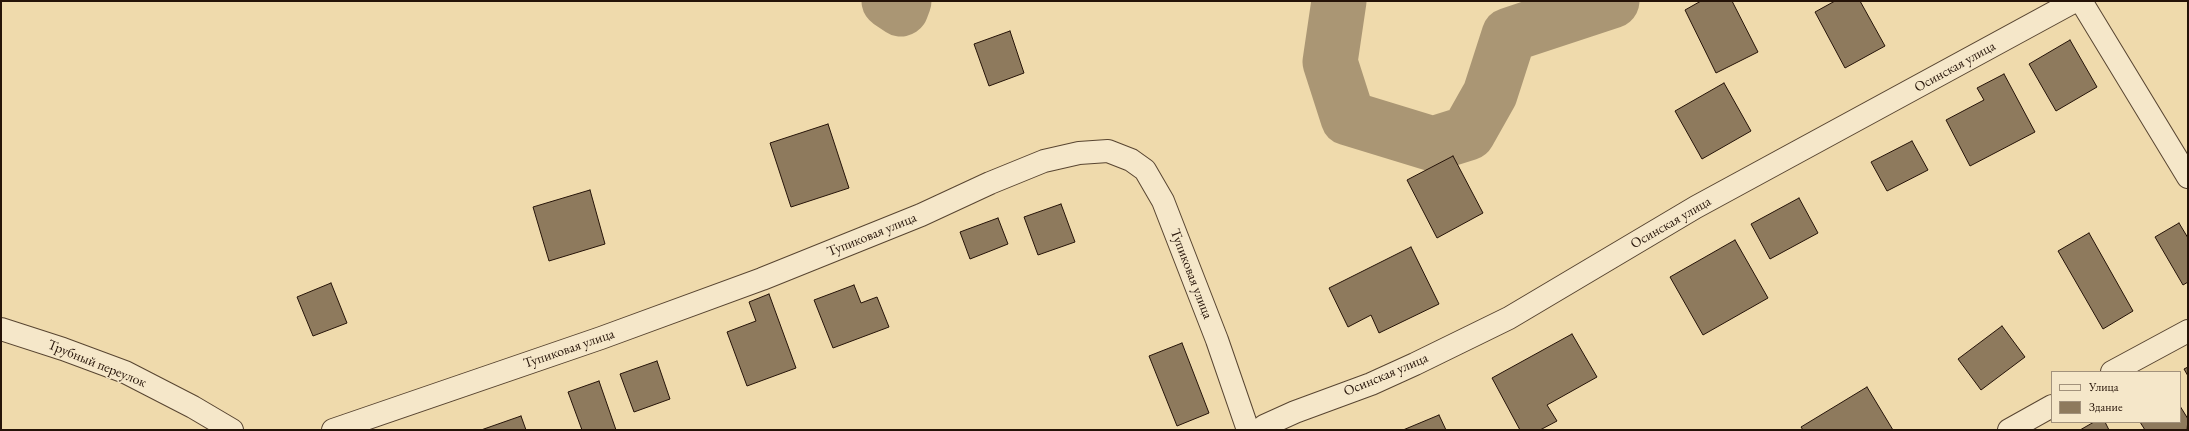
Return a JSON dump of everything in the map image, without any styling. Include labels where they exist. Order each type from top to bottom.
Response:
[{"type":"street","name":"Осинская улица","points":[[1262,430],[1264,426],[1295,412],[1371,384],[1509,318],[1696,207],[2075,1]]},
{"type":"street","points":[[2081,1],[2188,177]]},
{"type":"street","name":"Тупиковая улица","points":[[333,430],[601,338],[762,279],[921,215],[990,183],[1044,161],[1080,153],[1108,151],[1131,160],[1145,170],[1163,200],[1217,340],[1248,430]]},
{"type":"street","name":"Трубный переулок","points":[[1,329],[64,349],[125,372],[193,406],[232,430]]},
{"type":"street","points":[[2114,371],[2188,331]]},
{"type":"street","points":[[2010,430],[2051,407]]},
{"type":"building","points":[[1701,1],[1732,1],[1758,52],[1716,73],[1685,10]]},
{"type":"building","points":[[1835,1],[1860,1],[1885,46],[1845,68],[1815,12]]},
{"type":"building","points":[[1010,31],[1024,73],[989,86],[974,44]]},
{"type":"building","points":[[2070,40],[2097,87],[2056,111],[2029,64]]},
{"type":"building","points":[[2004,74],[2035,132],[1970,166],[1946,120],[1984,100],[1977,88]]},
{"type":"building","points":[[1724,83],[1751,131],[1702,159],[1675,111]]},
{"type":"building","points":[[828,124],[849,188],[791,207],[770,143]]},
{"type":"building","points":[[1912,141],[1928,170],[1887,191],[1871,162]]},
{"type":"building","points":[[1453,156],[1483,213],[1437,238],[1407,180]]},
{"type":"building","points":[[590,190],[605,244],[549,261],[533,207]]},
{"type":"building","points":[[1799,198],[1818,233],[1770,259],[1751,224]]},
{"type":"building","points":[[1061,204],[1075,242],[1038,255],[1024,217]]},
{"type":"building","points":[[998,218],[1008,244],[970,259],[960,232]]},
{"type":"building","points":[[2179,223],[2188,238],[2188,282],[2183,285],[2155,237]]},
{"type":"building","points":[[2089,233],[2133,311],[2103,329],[2058,251]]},
{"type":"building","points":[[1735,240],[1768,298],[1703,335],[1670,277]]},
{"type":"building","points":[[1411,247],[1439,304],[1379,333],[1371,315],[1348,327],[1329,288]]},
{"type":"building","points":[[331,283],[347,323],[313,336],[297,297]]},
{"type":"building","points":[[854,285],[861,303],[877,297],[889,327],[833,348],[814,300]]},
{"type":"building","points":[[769,294],[796,368],[747,386],[727,332],[756,321],[749,302]]},
{"type":"building","points":[[2002,326],[2025,357],[1981,390],[1958,359]]},
{"type":"building","points":[[1572,334],[1597,377],[1547,405],[1557,421],[1540,430],[1520,430],[1492,378]]},
{"type":"building","points":[[1182,343],[1209,413],[1177,426],[1149,356]]},
{"type":"building","points":[[657,361],[670,399],[634,412],[620,374]]},
{"type":"building","points":[[2188,367],[2188,376],[2184,369]]},
{"type":"building","points":[[599,381],[616,430],[582,430],[568,392]]},
{"type":"building","points":[[1867,387],[1893,430],[1803,430],[1801,427]]},
{"type":"building","points":[[2181,408],[2188,419],[2187,430],[2145,430],[2141,423],[2181,423]]},
{"type":"building","points":[[1439,415],[1446,430],[1403,430]]},
{"type":"building","points":[[521,416],[526,430],[481,430]]},
{"type":"building","points":[[2092,423],[2106,423],[2109,430],[2080,430]]},
{"type":"waterway","points":[[889,1],[901,9],[904,1]]},
{"type":"waterway","points":[[1339,1],[1330,62],[1348,118],[1433,144],[1468,133],[1490,94],[1509,35],[1612,1]]}]
